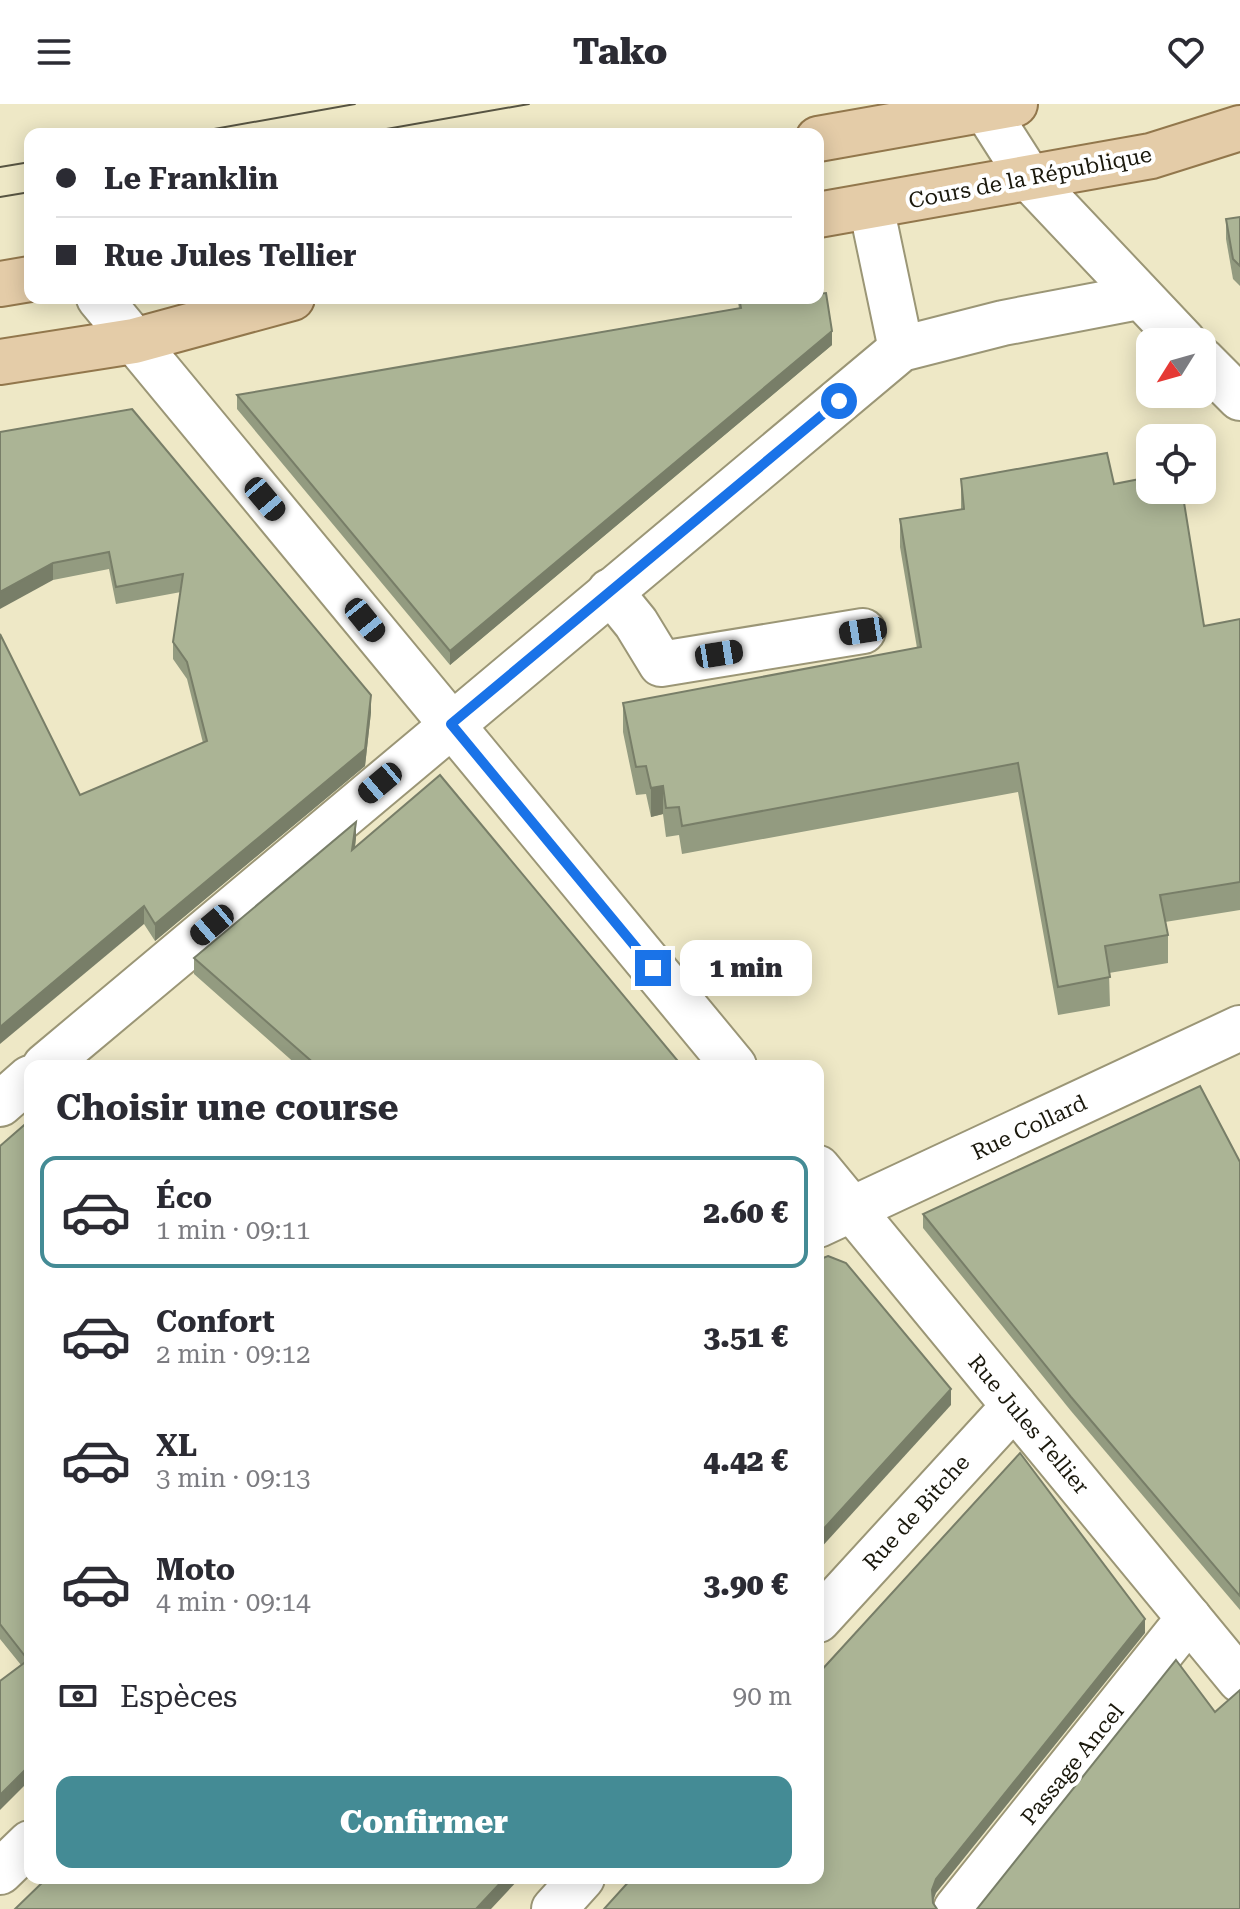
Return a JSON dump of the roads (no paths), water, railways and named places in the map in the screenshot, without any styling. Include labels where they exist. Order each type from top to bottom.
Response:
[{"type":"main road","points":[[824,138],[1000,107]]},
{"type":"main road","name":"Cours de la République","points":[[824,214],[1151,156],[1240,128]]},
{"type":"main road","points":[[0,284],[24,280]]},
{"type":"main road","points":[[0,362],[134,341],[270,304]]},
{"type":"street","points":[[1000,107],[1030,179],[1170,328]]},
{"type":"street","points":[[871,206],[901,349]]},
{"type":"street","points":[[52,1060],[901,349],[1003,323],[1139,297]]},
{"type":"street","points":[[104,304],[729,1060]]},
{"type":"street","points":[[1216,374],[1240,398]]},
{"type":"street","points":[[610,591],[636,623],[661,664],[863,631]]},
{"type":"street","name":"Rue Collard","points":[[835,1217],[1240,1028]]},
{"type":"street","points":[[0,1104],[24,1083]]},
{"type":"street","name":"Rue Jules Tellier","points":[[824,1185],[835,1217],[1014,1406],[1240,1680]]},
{"type":"street","name":"Rue de Bitche","points":[[824,1613],[1014,1406]]},
{"type":"street","name":"Passage Ancel","points":[[956,1909],[1189,1618]]},
{"type":"street","points":[[0,1872],[24,1849]]},
{"type":"street","points":[[554,1909],[577,1884]]},
{"type":"tram line","points":[[220,128],[355,104]]},
{"type":"tram line","points":[[392,128],[529,104]]},
{"type":"tram line","points":[[0,167],[24,163]]},
{"type":"tram line","points":[[0,197],[24,193]]}]
